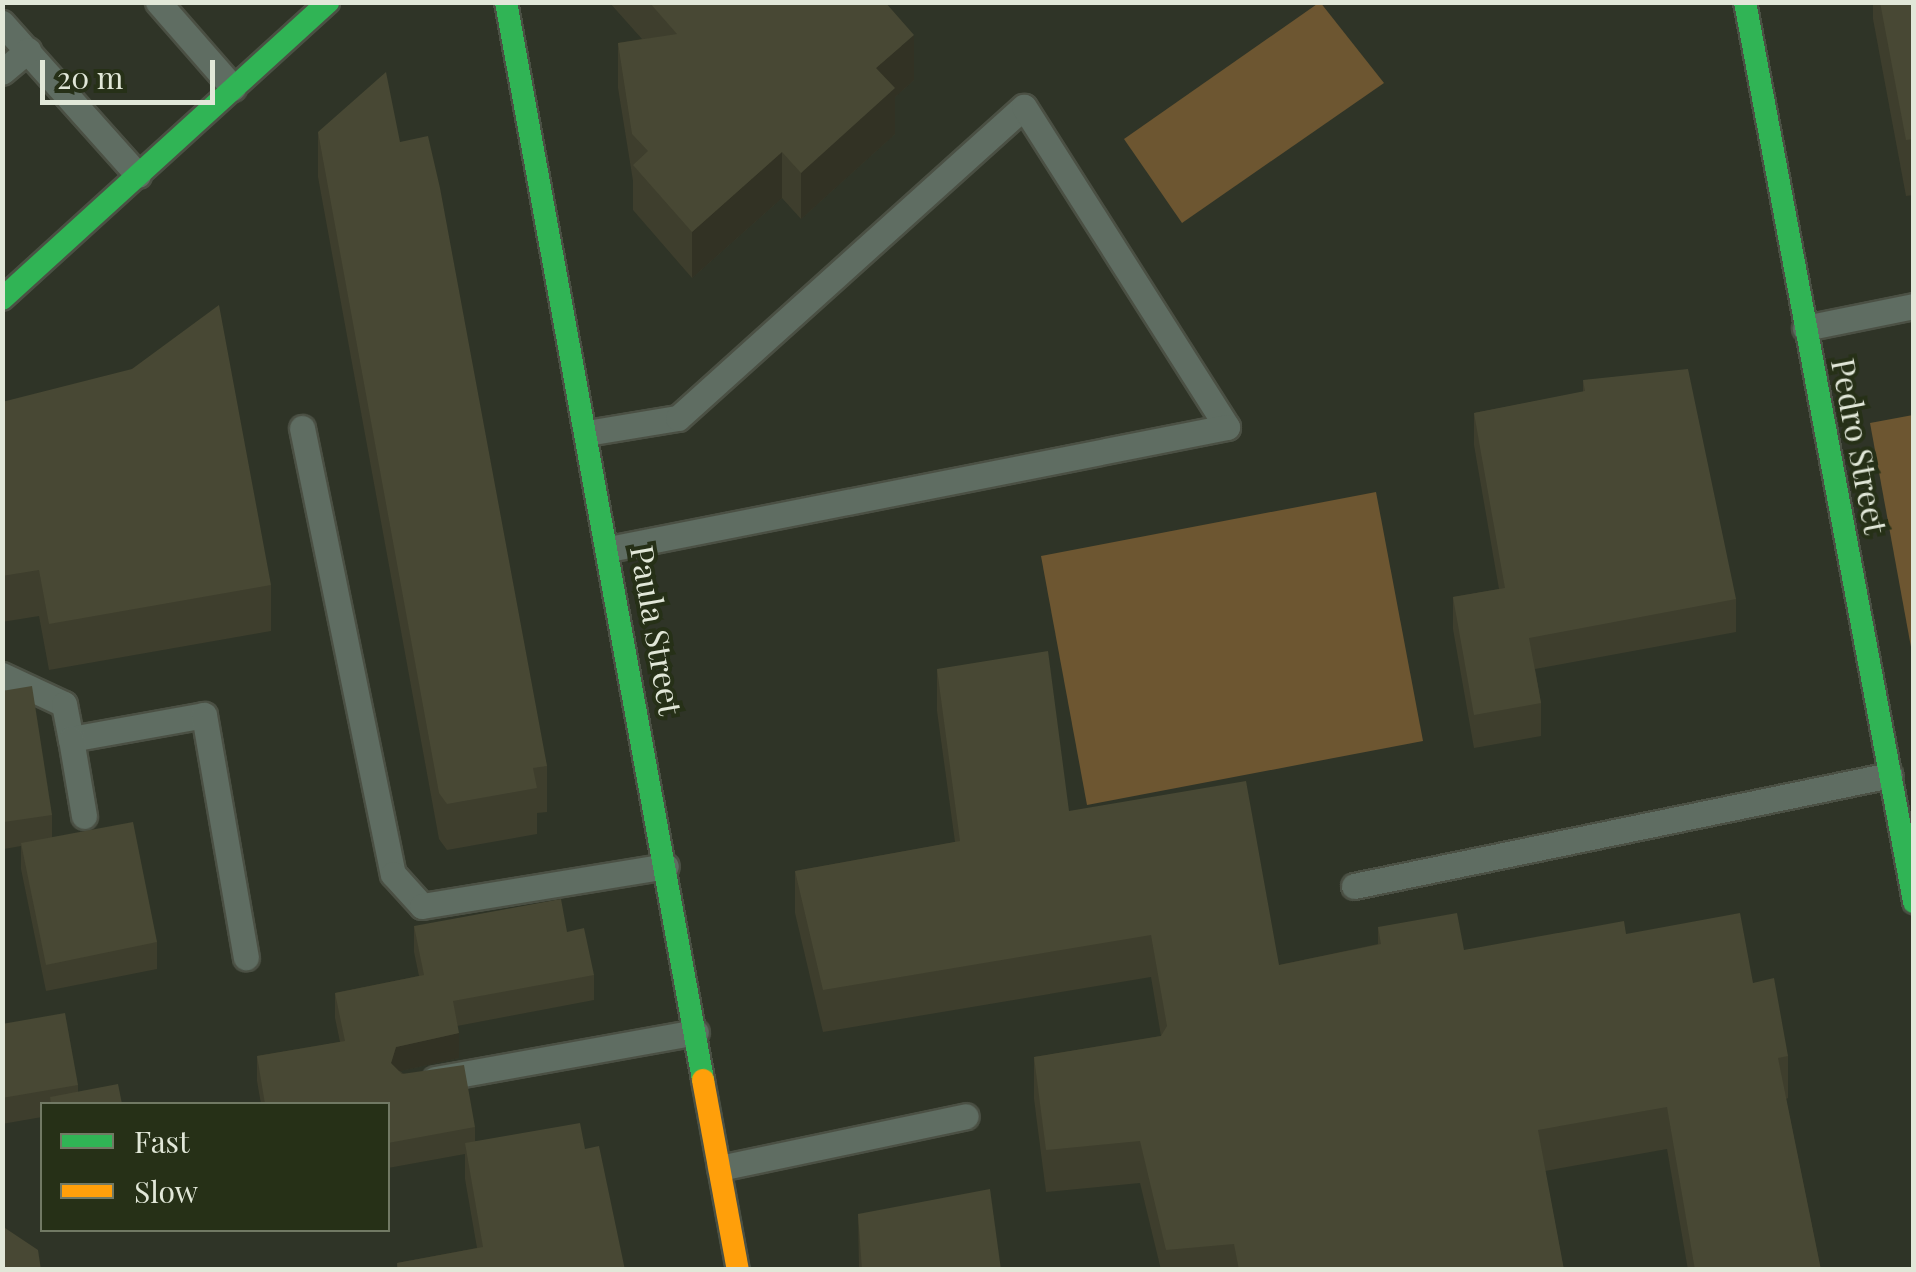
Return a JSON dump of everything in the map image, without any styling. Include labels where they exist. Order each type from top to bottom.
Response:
[{"type":"street","points":[[7,287],[138,176],[328,2]]},
{"type":"street","name":"Paula Street","points":[[506,2],[738,1270]]},
{"type":"street","name":"Pedro Street","points":[[1746,2],[1914,902]]},
{"type":"lane","points":[[158,2],[233,88]]},
{"type":"lane","points":[[2,23],[138,176]]},
{"type":"lane","points":[[2,72],[28,50]]},
{"type":"lane","points":[[587,433],[678,418],[1024,107],[1227,427],[609,549]]},
{"type":"lane","points":[[1804,328],[1914,306]]},
{"type":"lane","points":[[302,428],[393,874],[422,906],[666,866]]},
{"type":"lane","points":[[2,675],[64,704],[84,816]]},
{"type":"lane","points":[[70,740],[204,715],[246,957]]},
{"type":"lane","points":[[1354,886],[1890,774]]},
{"type":"lane","points":[[407,1084],[696,1032]]},
{"type":"lane","points":[[720,1168],[966,1116]]},
{"type":"shaded area","points":[[1320,2],[1384,83],[1182,223],[1124,139]]},
{"type":"shaded area","points":[[1914,415],[1913,658],[1870,423]]},
{"type":"shaded area","points":[[1376,492],[1423,741],[1087,805],[1041,556]]},
{"type":"building","points":[[649,2],[885,2],[914,35],[876,68],[895,88],[801,173],[782,152],[692,232],[633,165],[648,151],[632,134],[618,43],[677,34]]},
{"type":"building","points":[[1880,2],[1914,2],[1914,139],[1906,140]]},
{"type":"building","points":[[386,72],[400,142],[428,136],[547,766],[533,768],[537,788],[447,804],[439,793],[318,132]]},
{"type":"building","points":[[219,305],[271,585],[49,624],[39,570],[2,576],[2,402],[132,369]]},
{"type":"building","points":[[1688,369],[1736,599],[1529,638],[1541,703],[1474,715],[1453,597],[1505,588],[1474,413],[1585,391],[1583,380]]},
{"type":"building","points":[[1048,651],[1069,811],[1246,781],[1279,965],[1381,944],[1378,927],[1457,913],[1464,950],[1624,921],[1626,934],[1740,913],[1753,983],[1774,978],[1788,1056],[1778,1058],[1821,1270],[1695,1270],[1667,1107],[1538,1130],[1564,1270],[1239,1270],[1234,1244],[1166,1250],[1140,1141],[1046,1150],[1034,1057],[1161,1036],[1167,1026],[1151,935],[823,990],[795,871],[960,841],[937,669]]},
{"type":"building","points":[[32,686],[52,815],[4,822],[2,691]]},
{"type":"building","points":[[133,822],[157,942],[46,965],[21,843]]},
{"type":"building","points":[[561,899],[567,932],[584,928],[594,975],[453,1001],[459,1033],[396,1047],[391,1063],[402,1074],[464,1065],[475,1127],[390,1143],[390,1102],[265,1102],[257,1056],[345,1041],[335,993],[424,975],[414,926]]},
{"type":"building","points":[[65,1013],[78,1085],[2,1098],[2,1024]]},
{"type":"building","points":[[118,1084],[122,1102],[51,1102],[50,1097]]},
{"type":"building","points":[[580,1123],[585,1149],[599,1146],[625,1270],[398,1270],[397,1263],[483,1247],[465,1143]]},
{"type":"building","points":[[990,1189],[1001,1270],[862,1270],[858,1214]]},
{"type":"building","points":[[2,1226],[38,1250],[41,1270],[2,1270]]},
{"type":"traffic: fast","points":[[2,299],[328,2]]},
{"type":"traffic: fast","points":[[506,2],[703,1080]]},
{"type":"traffic: fast","points":[[1745,2],[1914,902]]},
{"type":"traffic: slow","points":[[703,1080],[738,1270]]}]
